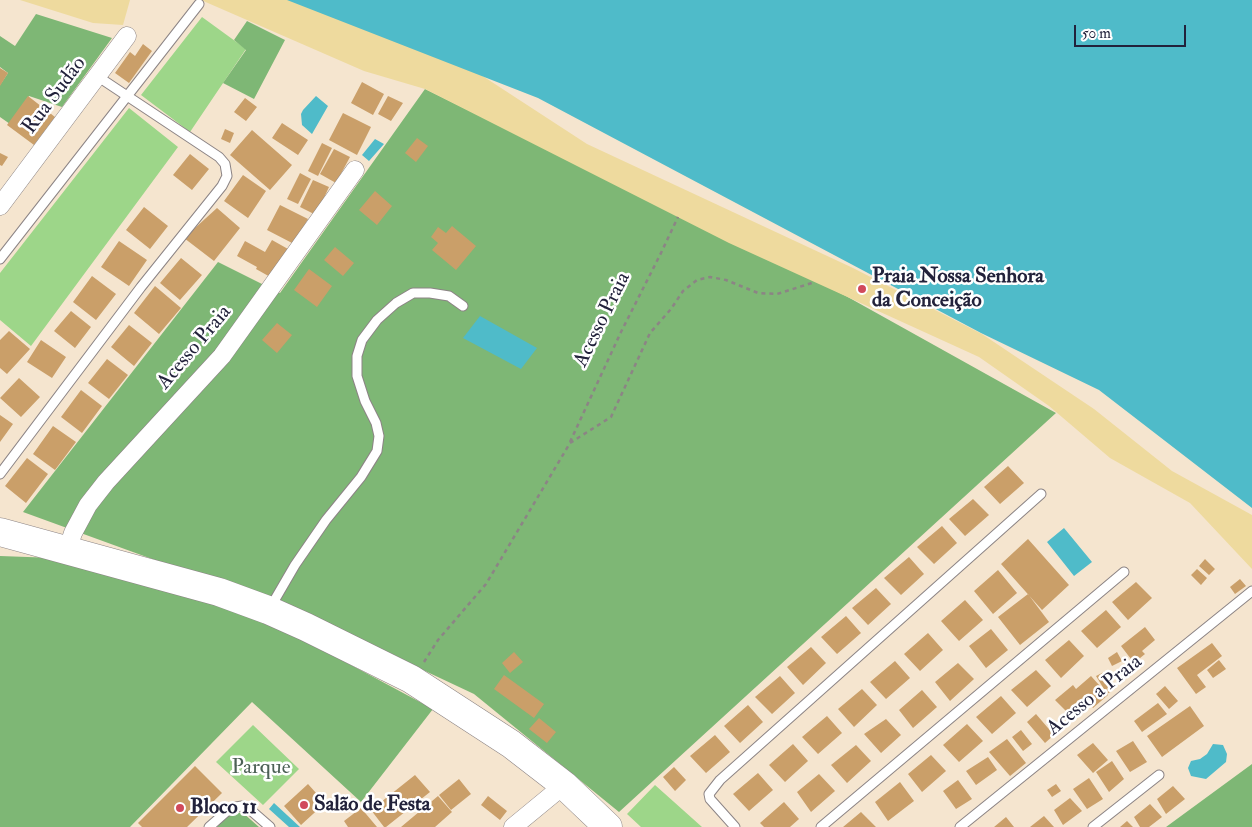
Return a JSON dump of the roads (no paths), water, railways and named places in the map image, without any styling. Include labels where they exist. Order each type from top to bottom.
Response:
[{"type":"main road","points":[[0,532],[220,592],[306,626],[412,679],[512,744],[564,785],[608,827]]},
{"type":"street","name":"Rua Sudão","points":[[0,206],[127,36]]},
{"type":"street","name":"Acesso Praia","points":[[67,551],[88,506],[100,490],[222,356],[355,170]]},
{"type":"street","points":[[513,827],[564,785]]},
{"type":"lane","points":[[0,258],[199,4]]},
{"type":"lane","points":[[0,474],[141,287],[222,186],[227,176],[225,164],[219,157],[97,76]]},
{"type":"lane","points":[[268,610],[295,565],[326,520],[361,477],[377,451],[379,436],[376,423],[365,401],[358,376],[357,356],[362,340],[383,314],[412,293],[449,296],[463,306]]},
{"type":"lane","points":[[735,827],[710,799],[709,794],[720,780],[1041,494]]},
{"type":"lane","points":[[821,827],[1124,572]]},
{"type":"lane","name":"Acesso a Praia","points":[[960,827],[1252,592]]},
{"type":"lane","points":[[1093,827],[1159,775]]},
{"type":"lane","points":[[209,827],[226,812],[242,806],[247,807],[270,827]]},
{"type":"water","points":[[287,0],[1252,0],[1252,508],[1099,390],[981,333],[538,98]]},
{"type":"water","points":[[316,96],[328,106],[312,134],[302,125],[301,114]]},
{"type":"water","points":[[375,139],[384,144],[369,161],[362,155]]},
{"type":"water","points":[[480,316],[537,348],[521,369],[463,338]]},
{"type":"water","points":[[1064,528],[1092,562],[1074,576],[1047,542]]},
{"type":"water","points":[[1213,744],[1223,745],[1227,754],[1226,762],[1206,779],[1191,776],[1188,768],[1191,761],[1200,759],[1207,754]]},
{"type":"water","points":[[274,803],[300,827],[289,827],[269,809]]},
{"type":"place","name":"Praia Nossa Senhora da Conceição","points":[[862,289]]},
{"type":"place","name":"Salão de Festa","points":[[304,805]]},
{"type":"place","name":"Bloco 11","points":[[180,808]]},
{"type":"park label","name":"Parque","points":[[261,768]]}]
